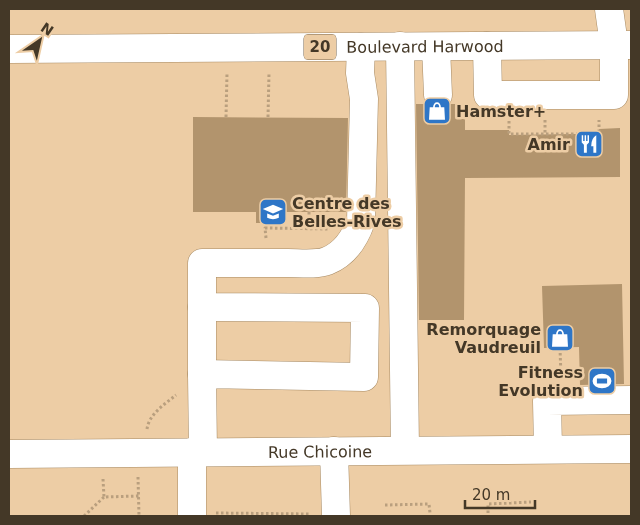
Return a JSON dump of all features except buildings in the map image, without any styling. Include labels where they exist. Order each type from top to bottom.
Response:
[{"type":"main road","points":[[487,46],[488,95],[614,95],[623,45],[609,9]]},
{"type":"main road","name":"Boulevard Harwood","points":[[9,49],[623,45]]},
{"type":"main road","points":[[400,46],[405,450]]},
{"type":"main road","points":[[201,515],[198,452],[202,374],[202,263],[306,264],[325,262],[338,255],[347,247],[357,232],[361,221],[364,99],[360,72],[360,47]]},
{"type":"main road","points":[[436,47],[438,94]]},
{"type":"main road","points":[[202,307],[366,308],[364,377],[202,374]]},
{"type":"main road","points":[[548,449],[547,401],[631,400]]},
{"type":"main road","name":"Rue Chicoine","points":[[9,454],[631,449]]},
{"type":"main road","points":[[334,451],[336,516]]},
{"type":"path","points":[[226,118],[227,73]]},
{"type":"path","points":[[268,118],[269,73]]},
{"type":"path","points":[[509,134],[599,134]]},
{"type":"path","points":[[309,212],[309,229]]},
{"type":"path","points":[[266,242],[265,228],[336,229]]},
{"type":"path","points":[[147,435],[148,424],[154,413],[202,374]]},
{"type":"path","points":[[103,476],[104,497]]},
{"type":"path","points":[[138,476],[139,516]]},
{"type":"path","points":[[84,516],[104,497],[139,496]]},
{"type":"path","points":[[488,513],[488,504],[531,502]]},
{"type":"path","points":[[385,505],[429,504],[430,513]]},
{"type":"path","points":[[201,515],[308,514]]},
{"type":"place","name":"Hamster+","points":[[437,111]]},
{"type":"place","name":"Amir","points":[[589,144]]},
{"type":"place","name":"Centre des Belles-Rives","points":[[273,212]]},
{"type":"place","name":"Remorquage Vaudreuil","points":[[560,338]]},
{"type":"place","name":"Fitness Evolution","points":[[602,381]]}]
